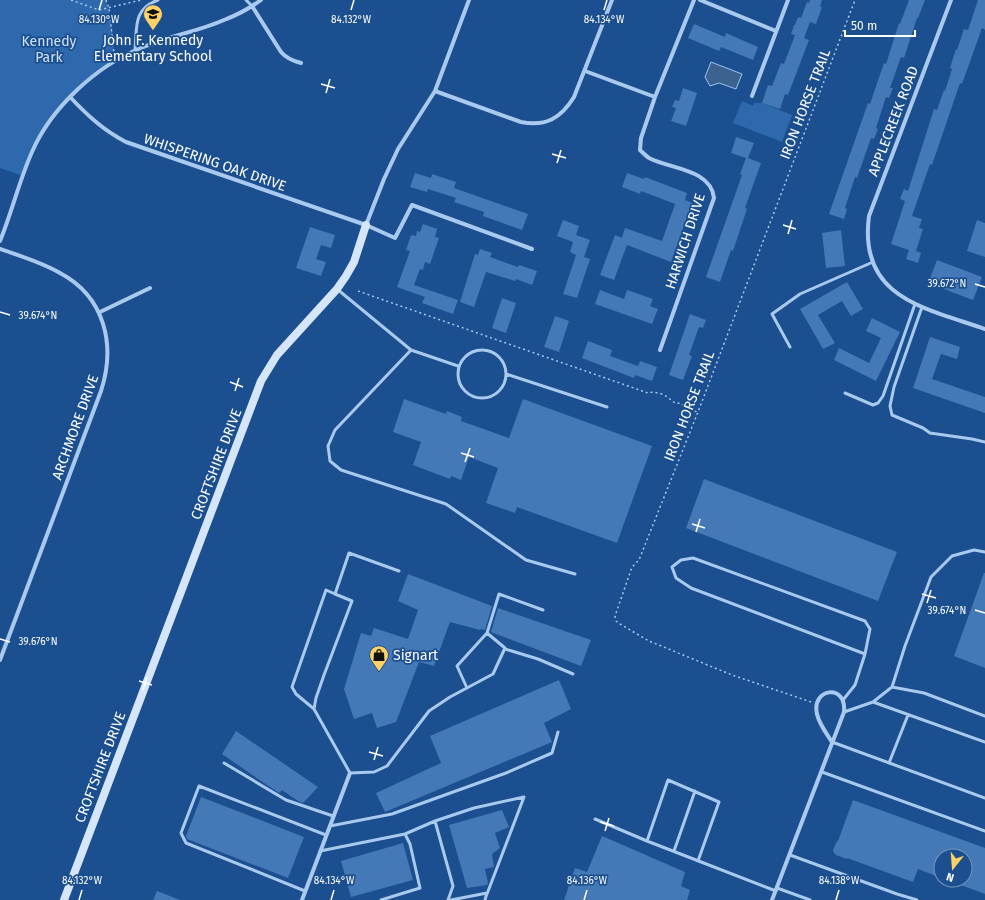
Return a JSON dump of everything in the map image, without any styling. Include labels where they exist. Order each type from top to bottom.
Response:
[{"type":"street","points":[[0,241],[32,152],[41,134],[70,97],[84,83],[114,62],[141,47],[223,21],[261,0]]},
{"type":"street","name":"CROFTSHIRE DRIVE","points":[[64,900],[261,381],[276,355],[337,289],[354,262],[366,225],[384,179],[398,149],[435,91],[469,0]]},
{"type":"street","points":[[435,91],[530,124],[541,124],[560,116],[574,97],[612,0]]},
{"type":"street","name":"HARWICH DRIVE","points":[[660,350],[714,198],[713,191],[708,183],[701,177],[648,158],[640,150],[641,138],[655,96],[694,0]]},
{"type":"street","points":[[700,0],[776,31]]},
{"type":"street","points":[[752,96],[788,0]]},
{"type":"street","name":"APPLECREEK ROAD","points":[[951,0],[869,216],[869,251],[878,272],[887,284],[905,300],[985,329]]},
{"type":"street","points":[[252,6],[281,52],[293,61],[301,63]]},
{"type":"street","points":[[585,71],[655,96]]},
{"type":"street","name":"WHISPERING OAK DRIVE","points":[[70,97],[100,127],[126,142],[366,225],[395,238],[412,205],[532,249]]},
{"type":"street","name":"ARCHMORE DRIVE","points":[[0,249],[50,267],[61,273],[84,292],[100,312],[106,335],[108,352],[105,380],[0,660]]},
{"type":"street","points":[[100,312],[150,288]]},
{"type":"street","points":[[772,900],[844,712],[843,700],[841,697],[836,693],[829,692],[820,697],[816,704],[817,716],[832,742]]},
{"type":"street","points":[[302,900],[350,773]]},
{"type":"lane","points":[[135,50],[137,21],[141,11],[148,4],[158,0]]},
{"type":"lane","points":[[246,0],[252,6]]},
{"type":"lane","points":[[790,347],[772,314],[800,294],[873,262]]},
{"type":"lane","points":[[337,289],[411,350],[458,366]]},
{"type":"lane","points":[[845,393],[873,405],[878,403],[883,396],[915,304]]},
{"type":"lane","points":[[922,306],[894,387],[890,406],[892,415],[923,428],[930,433],[985,442]]},
{"type":"lane","points":[[411,350],[335,430],[328,446],[330,461],[341,470],[446,504],[526,560],[575,574]]},
{"type":"lane","points":[[477,350],[486,350],[494,353],[500,358],[506,374],[502,389],[489,398],[474,398],[461,388],[457,374],[458,366],[469,353],[477,350]]},
{"type":"lane","points":[[506,374],[607,407]]},
{"type":"lane","points":[[844,712],[873,702],[892,687],[905,646],[931,577],[952,556],[974,550],[985,552]]},
{"type":"lane","points":[[335,594],[348,553],[399,571]]},
{"type":"lane","points":[[843,700],[855,684],[866,654],[870,629],[865,620],[693,558],[681,560],[672,567],[676,578],[691,588],[866,654]]},
{"type":"lane","points":[[314,709],[324,675],[352,601],[326,590],[292,687],[296,694],[314,709],[350,773],[374,772],[386,766],[429,711],[450,697],[493,674],[505,649]]},
{"type":"lane","points":[[467,688],[457,666],[487,633],[498,594],[543,610]]},
{"type":"lane","points":[[487,633],[505,649],[538,659],[573,674]]},
{"type":"lane","points":[[892,687],[924,693],[985,716]]},
{"type":"lane","points":[[873,702],[985,742]]},
{"type":"lane","points":[[889,763],[908,715]]},
{"type":"lane","points":[[330,826],[392,814],[506,773],[552,753],[558,732]]},
{"type":"lane","points":[[832,742],[985,798]]},
{"type":"lane","points":[[224,763],[286,800],[333,816]]},
{"type":"lane","points":[[822,772],[985,831]]},
{"type":"lane","points":[[647,841],[668,780],[719,802],[698,860]]},
{"type":"lane","points":[[305,891],[186,843],[181,833],[199,786],[326,835]]},
{"type":"lane","points":[[674,851],[695,792]]},
{"type":"lane","points":[[320,851],[405,834],[435,821],[474,808],[524,797],[486,900]]},
{"type":"lane","points":[[595,819],[647,841],[776,889],[810,900]]},
{"type":"lane","points":[[435,821],[453,886],[448,900]]},
{"type":"lane","points":[[381,900],[420,888],[410,844],[405,834]]},
{"type":"lane","points":[[790,855],[890,892],[917,900]]},
{"type":"lane","points":[[451,900],[487,894]]},
{"type":"path","points":[[71,0],[99,10],[141,0]]},
{"type":"path","points":[[106,0],[109,8],[114,62]]},
{"type":"path","name":"IRON HORSE TRAIL","points":[[810,702],[732,675],[649,641],[620,624],[616,621],[615,616],[632,567],[639,560],[698,412],[855,0]]},
{"type":"path","points":[[358,291],[648,393],[653,391],[667,396],[671,402],[678,404],[681,403],[686,410],[698,412]]},
{"type":"green space","name":"Kennedy Park","points":[[0,0],[106,0],[111,23],[114,62],[83,85],[65,103],[49,123],[39,138],[23,176],[0,168]]},
{"type":"green space","points":[[742,101],[753,106],[754,103],[762,103],[792,115],[782,142],[733,123]]},
{"type":"shaded area","points":[[711,62],[742,74],[736,89],[719,83],[710,86],[705,77]]},
{"type":"building","points":[[810,0],[822,0],[820,6],[822,7],[816,24],[810,22],[804,38],[809,40],[788,95],[785,94],[780,109],[762,103],[768,85],[772,86],[781,63],[784,64],[795,35],[791,34],[794,25],[798,17],[801,18],[807,2],[809,3]]},
{"type":"building","points":[[909,0],[925,0],[917,18],[904,58],[901,57],[890,88],[893,88],[889,98],[886,97],[876,128],[878,129],[874,139],[871,138],[857,178],[855,177],[845,208],[847,209],[844,219],[829,214],[868,103],[870,104],[884,63],[886,64],[899,23],[900,24]]},
{"type":"building","points":[[978,0],[985,0],[985,30],[982,28],[962,84],[960,83],[932,165],[930,164],[912,216],[922,219],[919,228],[923,229],[916,251],[921,253],[918,263],[906,259],[909,250],[891,244],[905,201],[900,199],[904,189],[908,191],[934,109],[937,110],[944,90],[945,91],[956,49],[957,50],[964,29],[968,30]]},
{"type":"building","points":[[694,24],[725,37],[726,33],[758,47],[753,60],[721,47],[719,51],[688,38]]},
{"type":"building","points":[[683,88],[697,93],[686,126],[671,121],[676,108],[672,107],[675,100],[679,101]]},
{"type":"building","points":[[736,137],[754,143],[748,158],[761,163],[745,208],[747,209],[733,251],[731,250],[720,282],[706,277],[742,175],[740,174],[746,158],[731,153]]},
{"type":"building","points":[[415,173],[431,178],[432,174],[456,182],[454,188],[528,214],[522,230],[483,216],[484,212],[454,202],[456,198],[428,189],[427,192],[410,187]]},
{"type":"building","points":[[627,173],[644,179],[645,177],[687,193],[685,200],[692,203],[671,262],[627,245],[614,280],[600,275],[615,235],[622,238],[625,228],[662,241],[675,204],[641,191],[640,194],[622,187]]},
{"type":"building","points":[[563,220],[579,226],[576,235],[590,240],[584,257],[590,259],[577,298],[563,294],[576,255],[570,252],[573,242],[557,236]]},
{"type":"building","points":[[977,220],[985,223],[985,257],[967,251]]},
{"type":"building","points":[[423,224],[437,229],[435,237],[439,238],[430,264],[425,262],[423,270],[420,269],[414,285],[458,300],[453,314],[422,303],[425,297],[397,287],[410,251],[406,250],[411,235],[416,236],[417,231],[420,232]]},
{"type":"building","points":[[310,227],[335,235],[331,248],[321,245],[316,259],[326,262],[321,276],[296,268]]},
{"type":"building","points":[[841,230],[845,266],[826,268],[822,233]]},
{"type":"building","points":[[480,249],[492,253],[490,257],[518,267],[519,265],[537,271],[532,285],[516,279],[515,281],[486,272],[474,307],[460,302],[475,254],[478,255]]},
{"type":"building","points":[[937,260],[982,277],[973,300],[928,283]]},
{"type":"building","points":[[847,282],[863,309],[851,316],[842,301],[818,315],[835,343],[823,349],[800,309]]},
{"type":"building","points":[[600,290],[624,299],[627,290],[653,299],[650,306],[658,309],[652,324],[595,304]]},
{"type":"building","points":[[502,298],[516,303],[506,333],[492,328]]},
{"type":"building","points":[[690,314],[706,320],[703,328],[699,327],[689,355],[692,356],[683,380],[669,375]]},
{"type":"building","points":[[555,316],[569,321],[559,352],[544,347]]},
{"type":"building","points":[[872,318],[900,332],[876,381],[834,360],[839,348],[869,363],[881,338],[866,331]]},
{"type":"building","points":[[930,337],[960,347],[957,359],[941,354],[932,379],[985,397],[985,413],[913,388]]},
{"type":"building","points":[[588,341],[612,350],[610,356],[638,366],[640,361],[657,367],[652,381],[635,375],[634,378],[582,358]]},
{"type":"building","points":[[404,399],[446,414],[447,411],[462,417],[461,421],[509,438],[523,399],[652,446],[617,543],[517,507],[515,513],[486,503],[498,468],[469,457],[461,480],[451,476],[450,479],[413,465],[421,442],[393,432]]},
{"type":"building","points":[[704,479],[897,552],[878,601],[686,528]]},
{"type":"building","points":[[985,573],[985,668],[954,656]]},
{"type":"building","points":[[408,574],[492,606],[485,630],[450,622],[434,666],[419,662],[396,722],[377,728],[372,713],[354,719],[344,689],[361,633],[371,636],[374,628],[408,639],[418,610],[398,601]]},
{"type":"building","points":[[498,608],[591,640],[581,666],[491,632]]},
{"type":"building","points":[[559,680],[571,709],[544,723],[552,742],[385,812],[376,793],[441,763],[430,736]]},
{"type":"building","points":[[236,731],[318,787],[303,803],[282,790],[279,793],[261,781],[222,754]]},
{"type":"building","points":[[201,797],[304,837],[288,878],[187,839],[186,836]]},
{"type":"building","points":[[853,800],[985,848],[985,894],[969,888],[973,888],[973,848],[933,848],[933,875],[918,869],[913,882],[836,855],[833,850],[838,841]]},
{"type":"building","points":[[502,810],[509,827],[495,833],[500,848],[492,854],[494,867],[485,869],[488,883],[487,885],[467,888],[449,825]]},
{"type":"building","points":[[602,836],[685,872],[681,886],[690,890],[687,900],[564,900],[575,868],[587,872]]},
{"type":"building","points":[[403,843],[413,880],[351,897],[341,861]]},
{"type":"building","points":[[157,891],[180,900],[153,900]]},
{"type":"place","name":"John F. Kennedy Elementary School","points":[[153,31]]},
{"type":"place","name":"Signart","points":[[379,672]]}]
